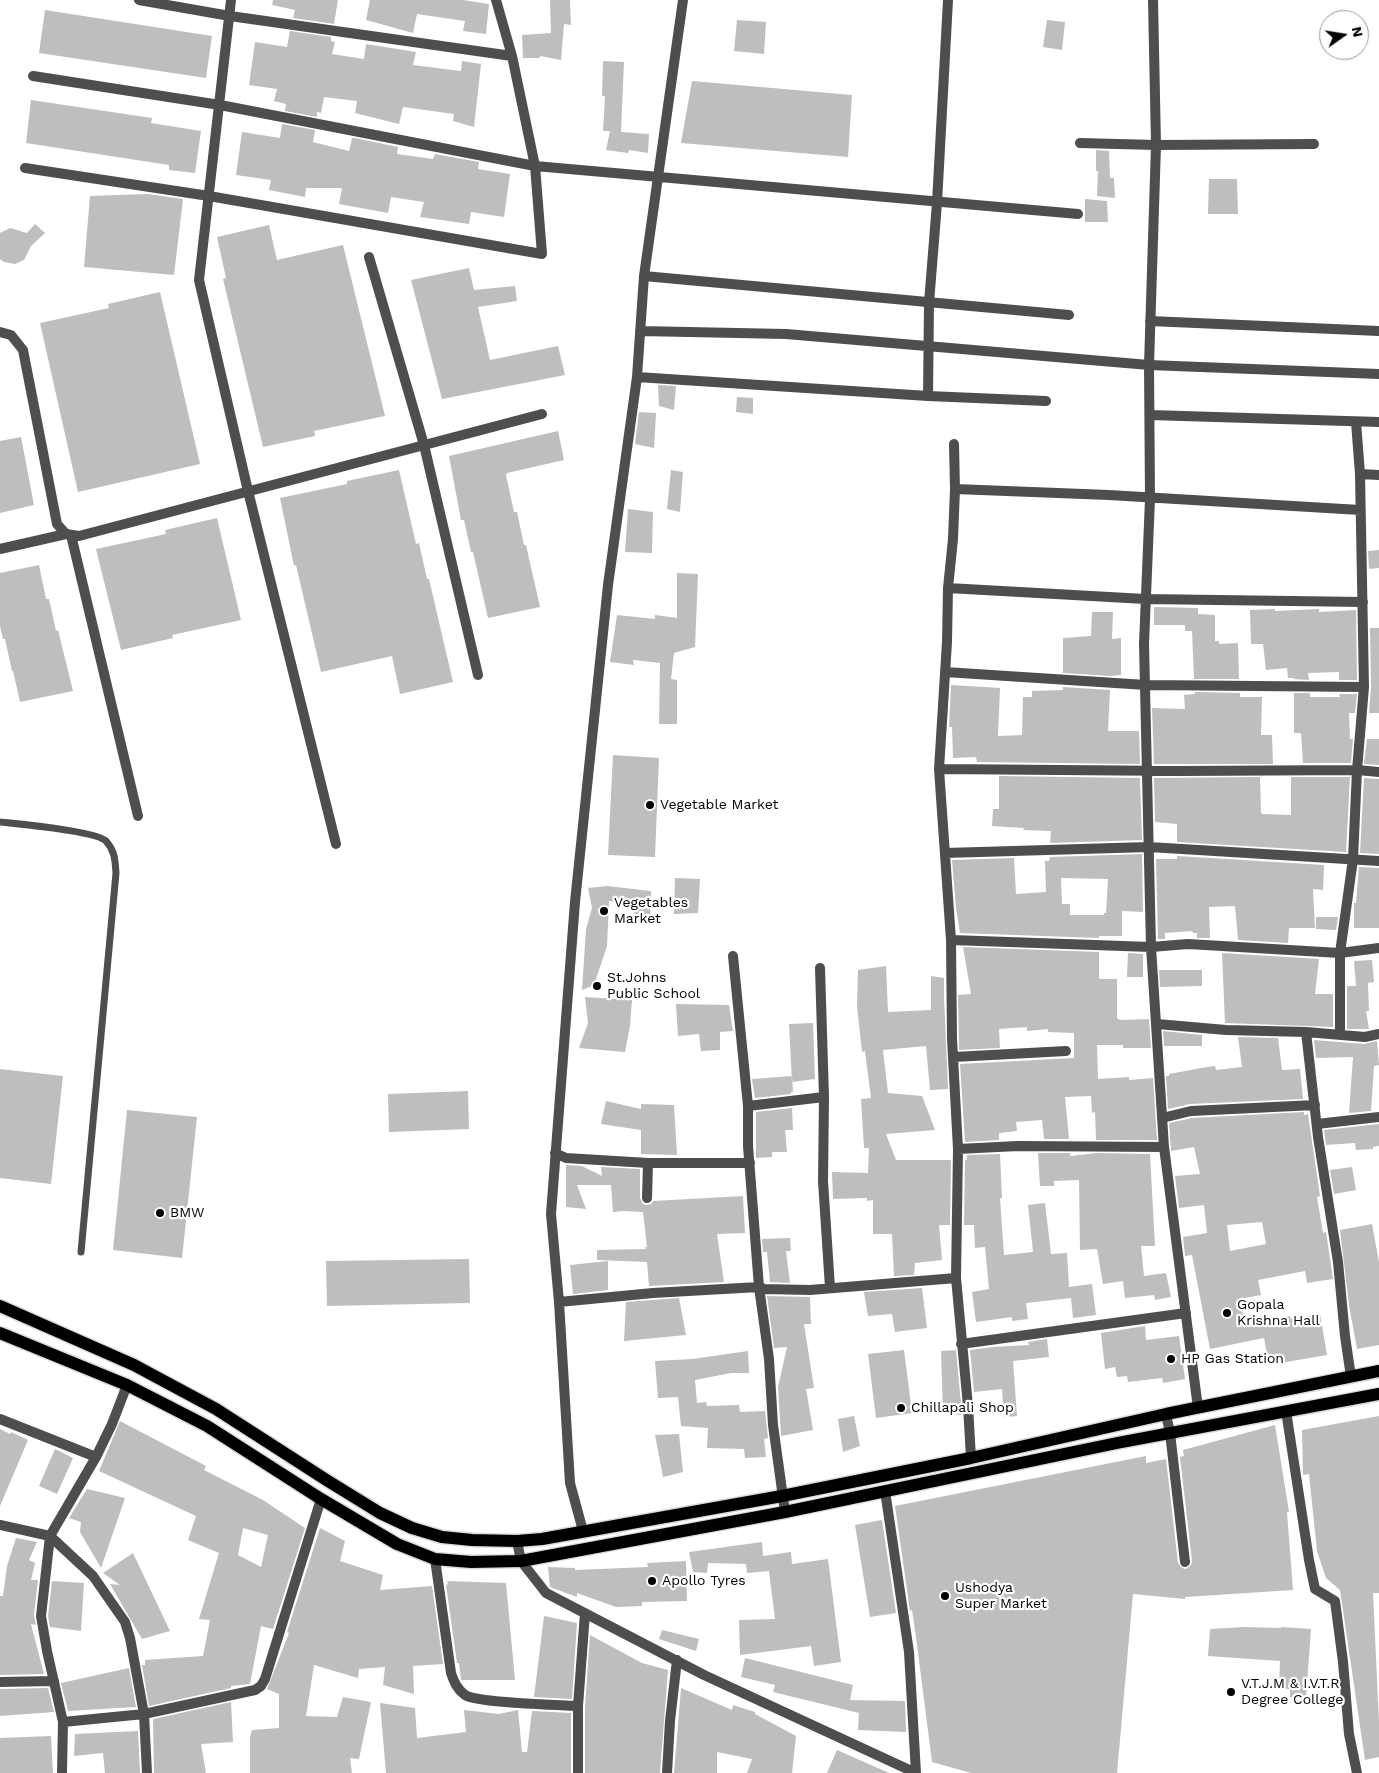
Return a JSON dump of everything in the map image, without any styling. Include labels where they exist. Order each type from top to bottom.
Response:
[{"type":"main road","points":[[0,1306],[134,1366],[216,1409],[380,1513],[412,1528],[442,1537],[472,1540],[517,1541],[542,1539],[782,1496],[971,1458],[1166,1414],[1379,1371]]},
{"type":"main road","points":[[0,1333],[126,1385],[207,1426],[321,1500],[381,1536],[435,1559],[470,1562],[521,1561],[785,1512],[1170,1433],[1379,1394]]},
{"type":"street","points":[[140,0],[230,16],[512,56]]},
{"type":"street","points":[[231,0],[199,280],[248,491],[336,844]]},
{"type":"street","points":[[25,168],[209,196],[542,254],[535,166],[512,56],[496,0]]},
{"type":"street","points":[[583,1531],[570,1483],[559,1302],[551,1214],[574,902],[608,585],[637,377],[644,276],[682,0]]},
{"type":"street","points":[[928,396],[929,303],[937,203],[948,0]]},
{"type":"street","points":[[1153,0],[1156,145],[1149,365],[1150,498],[1144,644],[1151,947],[1164,1147],[1198,1408]]},
{"type":"street","points":[[33,76],[220,105],[535,166],[1078,214]]},
{"type":"street","points":[[1080,142],[1156,145],[1314,144]]},
{"type":"street","points":[[370,257],[424,445],[478,675]]},
{"type":"street","points":[[644,276],[1069,315]]},
{"type":"street","points":[[1150,322],[1379,331]]},
{"type":"street","points":[[640,331],[786,334],[928,348],[1149,365],[1379,374]]},
{"type":"street","points":[[0,332],[11,335],[23,350],[56,524],[69,535],[138,816]]},
{"type":"street","points":[[637,377],[928,396],[1046,401]]},
{"type":"street","points":[[0,549],[69,535],[79,536],[542,414]]},
{"type":"street","points":[[1150,415],[1379,422]]},
{"type":"street","points":[[1340,1035],[1340,953],[1352,859],[1364,687],[1360,474],[1356,422]]},
{"type":"street","points":[[954,444],[953,539],[948,588],[947,642],[939,768],[951,940],[952,1039],[958,1149],[956,1278],[971,1458]]},
{"type":"street","points":[[1360,474],[1379,475]]},
{"type":"street","points":[[954,489],[1360,510]]},
{"type":"street","points":[[948,588],[1145,598],[1363,602]]},
{"type":"street","points":[[945,672],[1146,685],[1364,687]]},
{"type":"street","points":[[939,768],[1148,771],[1357,770],[1379,772]]},
{"type":"street","points":[[945,852],[1149,847],[1379,861]]},
{"type":"street","points":[[951,940],[1151,947],[1188,944],[1340,953],[1379,948]]},
{"type":"street","points":[[733,956],[748,1106],[759,1287],[769,1359],[773,1425],[785,1512]]},
{"type":"street","points":[[820,968],[824,1097],[824,1181],[830,1288]]},
{"type":"street","points":[[1157,1024],[1226,1030],[1306,1032],[1365,1037],[1379,1034]]},
{"type":"street","points":[[1306,1032],[1314,1105],[1338,1262],[1351,1377]]},
{"type":"street","points":[[954,1057],[1066,1051]]},
{"type":"street","points":[[748,1106],[824,1097]]},
{"type":"street","points":[[1162,1118],[1191,1111],[1314,1105]]},
{"type":"street","points":[[1317,1124],[1379,1117]]},
{"type":"street","points":[[958,1149],[1018,1146],[1164,1147]]},
{"type":"street","points":[[555,1153],[566,1158],[648,1163],[750,1163]]},
{"type":"street","points":[[647,1198],[648,1163]]},
{"type":"street","points":[[559,1302],[653,1293],[759,1287],[764,1290],[830,1288],[956,1278]]},
{"type":"street","points":[[961,1344],[1186,1313]]},
{"type":"street","points":[[62,1773],[63,1722],[41,1616],[50,1536],[96,1457],[112,1424],[126,1385]]},
{"type":"street","points":[[1286,1411],[1309,1560],[1316,1589],[1335,1601],[1343,1662],[1348,1734],[1357,1773]]},
{"type":"street","points":[[1166,1414],[1170,1433],[1185,1562]]},
{"type":"street","points":[[0,1419],[96,1457]]},
{"type":"street","points":[[517,1541],[521,1561],[546,1593],[677,1660],[916,1773],[909,1652],[885,1491]]},
{"type":"street","points":[[63,1722],[144,1714],[255,1690],[261,1686],[265,1679],[321,1500]]},
{"type":"street","points":[[0,1525],[50,1536],[94,1576],[125,1622],[130,1638],[144,1714],[147,1773]]},
{"type":"street","points":[[435,1559],[451,1672],[456,1686],[467,1696],[483,1700],[578,1706]]},
{"type":"street","points":[[578,1773],[578,1706],[585,1613]]},
{"type":"street","points":[[667,1773],[670,1721],[677,1660]]},
{"type":"street","points":[[0,1682],[54,1681]]},
{"type":"lane","points":[[0,822],[79,832],[105,839],[115,853],[116,873],[81,1252]]},
{"type":"building","points":[[273,0],[338,0],[334,24],[293,18],[295,10],[272,5]]},
{"type":"building","points":[[370,0],[463,0],[489,4],[486,34],[463,31],[465,21],[417,14],[413,33],[366,20]]},
{"type":"building","points":[[550,0],[570,0],[571,25],[564,24],[561,60],[540,56],[540,58],[523,58],[522,35],[551,33]]},
{"type":"building","points":[[45,10],[212,36],[206,78],[39,53]]},
{"type":"building","points":[[737,20],[766,22],[764,54],[734,51]]},
{"type":"building","points":[[1047,20],[1065,22],[1062,50],[1043,47]]},
{"type":"building","points":[[290,31],[331,37],[331,41],[335,42],[332,54],[364,59],[366,44],[416,52],[413,65],[461,71],[462,61],[481,64],[474,127],[453,121],[454,114],[403,107],[399,124],[355,113],[357,101],[324,97],[321,113],[317,112],[317,117],[285,111],[286,104],[274,101],[277,89],[249,85],[255,42],[287,47]]},
{"type":"building","points":[[603,61],[624,62],[621,132],[649,134],[648,153],[629,150],[628,153],[606,150],[610,131],[603,131],[605,96],[602,96]]},
{"type":"building","points":[[692,81],[852,95],[848,157],[681,143]]},
{"type":"building","points":[[31,100],[152,118],[151,123],[201,131],[195,173],[169,170],[169,165],[26,143]]},
{"type":"building","points":[[282,124],[315,130],[313,142],[349,151],[352,138],[355,138],[398,147],[397,154],[433,159],[435,154],[479,162],[478,169],[510,174],[504,217],[471,212],[469,224],[420,217],[424,202],[391,197],[388,213],[339,204],[342,188],[306,188],[305,197],[269,190],[271,180],[236,175],[242,132],[280,138]]},
{"type":"building","points":[[1096,150],[1109,151],[1110,178],[1114,178],[1115,198],[1097,196],[1098,171],[1096,171]]},
{"type":"building","points":[[1209,179],[1237,179],[1238,214],[1208,214]]},
{"type":"building","points":[[148,194],[183,199],[174,275],[84,267],[90,196]]},
{"type":"building","points":[[1085,199],[1107,201],[1108,222],[1085,222]]},
{"type":"building","points":[[35,224],[45,233],[31,246],[24,260],[15,264],[4,262],[0,259],[0,233],[10,228],[27,233]]},
{"type":"building","points":[[269,225],[277,260],[343,245],[385,416],[314,431],[315,436],[263,447],[223,279],[226,278],[217,237]]},
{"type":"building","points":[[469,268],[474,290],[515,286],[517,301],[478,307],[490,360],[558,346],[565,375],[442,399],[411,280]]},
{"type":"building","points":[[160,292],[200,464],[78,492],[40,323],[109,308],[108,304]]},
{"type":"building","points":[[658,385],[676,386],[674,410],[659,406]]},
{"type":"building","points":[[737,397],[753,398],[753,414],[736,412]]},
{"type":"building","points":[[639,412],[656,413],[654,448],[635,444]]},
{"type":"building","points":[[558,431],[564,460],[507,473],[506,475],[514,512],[517,512],[524,545],[526,545],[540,607],[488,618],[473,552],[471,552],[464,520],[461,520],[449,456]]},
{"type":"building","points":[[21,437],[34,505],[0,513],[0,441]]},
{"type":"building","points":[[399,470],[416,544],[419,543],[427,579],[429,579],[453,682],[400,694],[392,656],[321,672],[296,565],[294,566],[280,498],[347,484],[347,481]]},
{"type":"building","points":[[671,470],[683,472],[680,512],[667,509]]},
{"type":"building","points":[[628,509],[653,512],[652,553],[625,552]]},
{"type":"building","points":[[217,518],[241,620],[172,635],[173,638],[121,650],[96,549],[166,534],[165,530]]},
{"type":"building","points":[[1379,550],[1379,568],[1369,569],[1368,551]]},
{"type":"building","points":[[39,565],[46,599],[49,599],[73,691],[20,702],[5,639],[3,639],[0,626],[0,573]]},
{"type":"building","points":[[677,573],[698,574],[695,647],[674,653],[671,679],[677,680],[677,724],[659,724],[660,663],[633,660],[634,665],[610,662],[617,615],[655,619],[655,615],[677,618]]},
{"type":"building","points":[[1154,607],[1198,608],[1198,614],[1215,615],[1215,641],[1219,641],[1219,644],[1238,643],[1239,679],[1194,679],[1192,631],[1185,631],[1185,625],[1154,625]]},
{"type":"building","points":[[1275,609],[1275,611],[1319,609],[1319,612],[1356,610],[1357,680],[1339,680],[1339,672],[1308,673],[1309,680],[1288,678],[1287,668],[1266,670],[1263,644],[1251,644],[1250,610]]},
{"type":"building","points":[[1092,612],[1113,612],[1112,639],[1121,638],[1121,675],[1063,673],[1063,638],[1091,636]]},
{"type":"building","points":[[1370,628],[1379,628],[1379,713],[1369,713],[1371,687]]},
{"type":"building","points":[[951,685],[1000,688],[998,736],[1022,735],[1023,697],[1032,697],[1032,691],[1063,690],[1063,687],[1110,690],[1108,731],[1139,731],[1140,764],[977,762],[976,757],[953,758],[952,727],[949,727]]},
{"type":"building","points":[[1195,692],[1240,693],[1240,697],[1262,697],[1261,735],[1272,735],[1273,764],[1154,764],[1152,708],[1185,709],[1184,695],[1195,694]]},
{"type":"building","points":[[1294,693],[1310,693],[1310,697],[1340,697],[1339,694],[1357,694],[1355,713],[1349,713],[1350,739],[1353,739],[1351,763],[1303,763],[1301,733],[1294,733]]},
{"type":"building","points":[[1367,739],[1379,739],[1379,765],[1364,764]]},
{"type":"building","points":[[613,755],[659,758],[655,857],[608,855]]},
{"type":"building","points":[[999,776],[1140,778],[1142,840],[1050,843],[1051,831],[992,826],[993,809],[999,809]]},
{"type":"building","points":[[1260,777],[1261,813],[1291,815],[1291,777],[1350,777],[1346,852],[1177,842],[1177,824],[1155,822],[1154,778]]},
{"type":"building","points":[[1364,778],[1379,779],[1379,854],[1360,853]]},
{"type":"building","points":[[1142,854],[1143,912],[1122,911],[1122,936],[1099,936],[1099,938],[960,933],[952,860],[1014,858],[1016,894],[1046,892],[1045,861],[1049,861],[1050,857]],"holes":[[[1061,878],[1108,879],[1106,913],[1104,915],[1070,915],[1070,904],[1062,904]]]},
{"type":"building","points":[[1177,856],[1324,865],[1323,890],[1313,889],[1315,928],[1289,928],[1288,943],[1238,940],[1235,906],[1209,907],[1210,938],[1197,938],[1197,933],[1192,931],[1165,933],[1165,939],[1158,939],[1156,859],[1177,859]]},
{"type":"building","points":[[1359,867],[1379,868],[1379,928],[1354,928],[1354,903],[1356,903]]},
{"type":"building","points":[[675,878],[700,879],[698,913],[674,914]]},
{"type":"building","points":[[607,886],[651,891],[650,922],[634,921],[635,903],[609,901],[607,946],[594,985],[582,990],[586,929],[592,908],[588,888]]},
{"type":"building","points":[[1316,917],[1338,917],[1336,930],[1316,929]]},
{"type":"building","points":[[963,947],[1099,952],[1099,979],[1117,979],[1117,1018],[1120,1020],[1149,1019],[1151,1048],[1123,1048],[1123,1045],[1097,1045],[1098,1079],[1129,1077],[1129,1080],[1153,1078],[1157,1140],[1096,1140],[1095,1112],[1092,1113],[1091,1096],[1065,1097],[1069,1139],[1044,1139],[1042,1120],[1016,1122],[1017,1131],[999,1133],[999,1140],[965,1142],[960,1064],[1074,1058],[1074,1033],[1048,1032],[1048,1029],[1027,1031],[1027,1027],[999,1029],[1000,1048],[959,1050],[958,995],[971,994]]},
{"type":"building","points":[[1128,953],[1143,954],[1143,977],[1127,977]]},
{"type":"building","points":[[1222,953],[1319,959],[1315,994],[1333,994],[1333,1027],[1225,1023]]},
{"type":"building","points":[[1372,960],[1374,982],[1368,983],[1369,1011],[1366,1011],[1369,1029],[1347,1029],[1347,986],[1356,986],[1354,961]]},
{"type":"building","points":[[886,966],[888,1012],[931,1010],[931,976],[944,978],[948,1089],[930,1090],[926,1046],[883,1050],[888,1093],[922,1096],[935,1130],[886,1134],[896,1160],[951,1160],[950,1225],[939,1225],[942,1260],[915,1263],[914,1275],[894,1276],[892,1234],[873,1234],[873,1200],[867,1201],[867,1198],[833,1199],[832,1172],[868,1173],[869,1148],[864,1148],[861,1099],[871,1098],[865,1051],[862,1052],[857,1006],[858,970]]},
{"type":"building","points":[[1159,970],[1202,970],[1202,986],[1160,987]]},
{"type":"building","points":[[585,997],[632,1000],[625,1052],[579,1048],[588,1023]]},
{"type":"building","points":[[676,1004],[729,1005],[733,1031],[720,1032],[720,1050],[701,1051],[699,1034],[678,1036]]},
{"type":"building","points":[[813,1023],[815,1079],[792,1082],[789,1024]]},
{"type":"building","points":[[1163,1031],[1202,1035],[1202,1046],[1164,1046]]},
{"type":"building","points":[[1238,1037],[1278,1038],[1282,1070],[1300,1069],[1303,1099],[1190,1104],[1168,1109],[1166,1076],[1215,1066],[1216,1070],[1242,1067]]},
{"type":"building","points":[[1314,1040],[1364,1044],[1377,1041],[1379,1065],[1374,1066],[1371,1111],[1349,1113],[1353,1057],[1316,1058]]},
{"type":"building","points":[[0,1069],[63,1076],[51,1184],[0,1178]]},
{"type":"building","points":[[792,1076],[793,1092],[791,1094],[755,1098],[752,1079]]},
{"type":"building","points":[[468,1091],[469,1129],[389,1132],[388,1094]]},
{"type":"building","points":[[606,1101],[641,1109],[641,1104],[674,1105],[677,1155],[641,1154],[641,1130],[601,1124]]},
{"type":"building","points":[[792,1108],[793,1130],[785,1130],[787,1152],[772,1152],[772,1157],[756,1158],[756,1112]]},
{"type":"building","points":[[127,1110],[197,1117],[182,1258],[113,1250]]},
{"type":"building","points":[[1304,1112],[1304,1115],[1308,1114],[1320,1196],[1317,1197],[1323,1233],[1326,1232],[1333,1279],[1307,1283],[1305,1271],[1258,1280],[1261,1295],[1240,1299],[1245,1325],[1290,1316],[1291,1319],[1320,1314],[1327,1355],[1269,1365],[1264,1338],[1210,1349],[1192,1255],[1185,1256],[1183,1237],[1207,1233],[1204,1205],[1179,1208],[1175,1176],[1200,1174],[1194,1147],[1171,1151],[1169,1123],[1192,1118]],"holes":[[[1262,1222],[1266,1244],[1230,1251],[1227,1225]]]},
{"type":"building","points":[[1379,1124],[1379,1146],[1373,1147],[1373,1149],[1356,1150],[1355,1143],[1326,1145],[1324,1130]]},
{"type":"building","points":[[1038,1153],[1070,1153],[1070,1156],[1097,1153],[1150,1154],[1155,1246],[1141,1246],[1144,1276],[1166,1273],[1171,1297],[1155,1300],[1154,1295],[1125,1298],[1123,1281],[1103,1284],[1097,1249],[1080,1250],[1079,1180],[1054,1181],[1054,1186],[1040,1186]]},
{"type":"building","points":[[1000,1154],[1002,1198],[1000,1198],[1004,1255],[1033,1252],[1028,1205],[1045,1203],[1051,1254],[1067,1253],[1069,1287],[1092,1284],[1096,1315],[1073,1318],[1071,1298],[1026,1303],[1028,1319],[1012,1321],[1012,1317],[976,1322],[972,1292],[989,1289],[985,1247],[975,1248],[974,1225],[964,1225],[965,1160],[967,1160],[967,1155]]},
{"type":"building","points":[[566,1165],[582,1166],[602,1176],[601,1167],[640,1169],[640,1198],[643,1204],[646,1205],[651,1204],[653,1201],[743,1196],[745,1233],[717,1234],[724,1282],[649,1286],[647,1262],[597,1260],[597,1250],[646,1249],[643,1212],[613,1212],[611,1185],[577,1185],[586,1209],[566,1207]]},
{"type":"building","points":[[1352,1167],[1356,1190],[1334,1194],[1330,1170]]},
{"type":"building","points":[[1372,1224],[1379,1262],[1379,1345],[1357,1349],[1349,1305],[1340,1230]]},
{"type":"building","points":[[790,1238],[791,1251],[786,1251],[790,1283],[770,1282],[767,1252],[763,1252],[762,1239]]},
{"type":"building","points":[[469,1259],[470,1303],[327,1306],[326,1261]]},
{"type":"building","points":[[608,1261],[608,1290],[573,1294],[570,1265]]},
{"type":"building","points":[[922,1288],[927,1328],[895,1332],[892,1314],[868,1316],[864,1292]]},
{"type":"building","points":[[767,1296],[810,1297],[811,1324],[804,1324],[814,1388],[806,1389],[813,1430],[781,1436],[778,1387],[787,1347],[774,1348]]},
{"type":"building","points":[[679,1298],[686,1335],[624,1341],[626,1302]]},
{"type":"building","points":[[1145,1326],[1146,1340],[1179,1336],[1185,1379],[1163,1383],[1162,1378],[1128,1382],[1127,1376],[1117,1377],[1115,1367],[1105,1369],[1101,1333]]},
{"type":"building","points":[[1047,1339],[1049,1357],[1013,1361],[1017,1416],[1004,1417],[1002,1389],[974,1392],[970,1350],[1029,1345],[1028,1342]]},
{"type":"building","points":[[904,1350],[912,1413],[876,1418],[868,1354]]},
{"type":"building","points":[[956,1350],[962,1415],[943,1413],[941,1351]]},
{"type":"building","points":[[748,1351],[749,1373],[731,1373],[695,1380],[697,1403],[706,1402],[707,1406],[739,1405],[740,1412],[765,1411],[768,1438],[764,1439],[766,1457],[745,1458],[744,1449],[707,1448],[708,1428],[681,1426],[678,1397],[658,1398],[655,1361],[692,1359]]},
{"type":"building","points":[[854,1416],[860,1446],[843,1452],[838,1419]]},
{"type":"building","points":[[1379,1416],[1379,1593],[1373,1593],[1379,1757],[1365,1760],[1340,1590],[1326,1578],[1317,1551],[1309,1474],[1303,1475],[1302,1430]]},
{"type":"building","points":[[120,1421],[206,1466],[204,1470],[263,1500],[305,1528],[273,1629],[261,1626],[250,1684],[231,1686],[231,1688],[149,1706],[142,1665],[145,1665],[145,1660],[203,1656],[210,1620],[199,1619],[219,1553],[188,1540],[196,1516],[99,1471]],"holes":[[[243,1528],[268,1535],[261,1567],[238,1555]]]},
{"type":"building","points":[[1275,1425],[1289,1512],[1287,1512],[1293,1590],[1185,1597],[1185,1599],[1133,1594],[1117,1773],[971,1773],[932,1762],[916,1637],[912,1610],[910,1611],[895,1506],[1146,1456],[1146,1463],[1166,1459],[1178,1563],[1182,1568],[1186,1569],[1191,1565],[1192,1561],[1180,1457],[1184,1456],[1183,1450]]},
{"type":"building","points":[[0,1429],[28,1440],[0,1506]]},
{"type":"building","points":[[679,1434],[683,1472],[663,1477],[655,1435]]},
{"type":"building","points":[[55,1449],[73,1458],[57,1494],[39,1486]]},
{"type":"building","points":[[87,1489],[125,1498],[101,1568],[80,1532],[81,1522],[69,1518]]},
{"type":"building","points":[[882,1520],[896,1613],[870,1617],[855,1525]]},
{"type":"building","points":[[320,1528],[345,1541],[340,1561],[383,1575],[380,1590],[432,1586],[443,1664],[413,1666],[414,1694],[383,1685],[385,1667],[359,1669],[358,1678],[314,1665],[306,1716],[337,1717],[343,1697],[371,1702],[359,1759],[350,1758],[352,1773],[250,1773],[250,1737],[252,1730],[279,1728],[279,1694],[267,1689],[289,1633],[287,1632]]},
{"type":"building","points":[[16,1538],[37,1542],[29,1560],[35,1563],[31,1580],[38,1580],[34,1615],[36,1625],[31,1624],[44,1674],[0,1675],[0,1596],[3,1596],[7,1566]]},
{"type":"building","points":[[762,1542],[763,1556],[791,1552],[792,1564],[828,1559],[841,1662],[814,1666],[811,1646],[740,1655],[739,1620],[775,1619],[769,1571],[747,1573],[746,1564],[708,1563],[707,1573],[693,1572],[689,1552]]},
{"type":"building","points":[[133,1553],[170,1631],[142,1639],[110,1584],[120,1585],[103,1573]]},
{"type":"building","points":[[686,1561],[687,1601],[642,1602],[642,1606],[616,1607],[577,1593],[577,1597],[550,1587],[548,1567],[575,1568],[575,1570],[648,1567],[647,1563]]},
{"type":"building","points":[[52,1581],[84,1583],[81,1631],[50,1627],[48,1616]]},
{"type":"building","points":[[447,1581],[506,1583],[515,1680],[461,1680],[459,1663],[457,1663]]},
{"type":"building","points":[[544,1616],[577,1623],[572,1699],[534,1697]]},
{"type":"building","points":[[1244,1627],[1311,1629],[1306,1698],[1290,1697],[1290,1689],[1279,1688],[1280,1661],[1208,1656],[1210,1629]]},
{"type":"building","points":[[662,1630],[699,1639],[696,1651],[659,1639]]},
{"type":"building","points":[[590,1635],[642,1663],[668,1670],[660,1773],[585,1773],[585,1706]]},
{"type":"building","points":[[745,1658],[853,1685],[850,1700],[905,1701],[906,1732],[858,1730],[859,1713],[773,1692],[775,1685],[741,1677]]},
{"type":"building","points":[[129,1668],[136,1707],[68,1711],[61,1683]]},
{"type":"building","points":[[48,1688],[54,1712],[0,1716],[0,1689]]},
{"type":"building","points":[[681,1688],[732,1710],[733,1705],[755,1712],[755,1714],[796,1736],[792,1773],[747,1773],[752,1759],[717,1752],[717,1773],[674,1773]]},
{"type":"building","points":[[231,1702],[233,1742],[201,1744],[206,1773],[154,1773],[153,1719]]},
{"type":"building","points":[[380,1703],[415,1708],[417,1738],[466,1732],[464,1710],[499,1714],[518,1710],[522,1752],[527,1752],[532,1711],[571,1713],[571,1773],[386,1773]]},
{"type":"building","points":[[138,1731],[140,1773],[105,1773],[103,1753],[74,1756],[75,1734]]},
{"type":"building","points":[[51,1736],[53,1773],[0,1773],[0,1738]]},
{"type":"building","points":[[837,1750],[889,1773],[827,1773]]},
{"type":"place","name":"Vegetable Market","points":[[650,805]]},
{"type":"place","name":"Vegetables Market","points":[[604,911]]},
{"type":"place","name":"St.Johns Public School","points":[[597,986]]},
{"type":"place","name":"BMW","points":[[160,1213]]},
{"type":"place","name":"Gopala Krishna Hall","points":[[1227,1313]]},
{"type":"place","name":"HP Gas Station","points":[[1171,1359]]},
{"type":"place","name":"Chillapali Shop","points":[[901,1408]]},
{"type":"place","name":"Apollo Tyres","points":[[652,1581]]},
{"type":"place","name":"Ushodya Super Market","points":[[945,1596]]},
{"type":"place","name":"V.T.J.M & I.V.T.R Degree College","points":[[1231,1692]]}]
